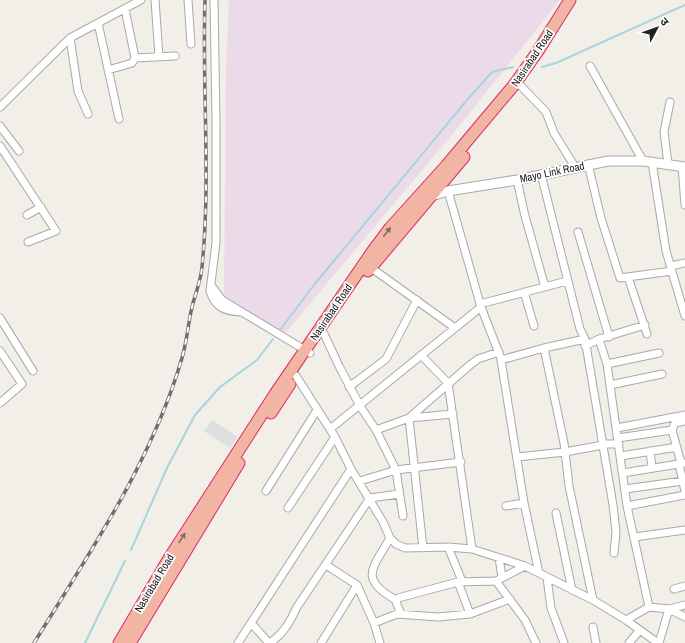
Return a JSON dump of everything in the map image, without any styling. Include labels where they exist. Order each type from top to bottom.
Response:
[{"type":"highway","name":"Nasirabad Road","points":[[130,643],[244,455],[296,376],[308,352],[324,334],[370,268],[424,196],[514,85],[538,51],[570,0]]},
{"type":"highway","name":"Nasirabad Road","points":[[118,643],[147,593],[216,484],[308,352],[372,252],[390,228],[453,170],[521,86],[578,0]]},
{"type":"street","points":[[0,107],[70,38],[126,10],[141,0]]},
{"type":"street","points":[[155,0],[159,56]]},
{"type":"street","points":[[188,0],[191,44]]},
{"type":"street","points":[[214,0],[216,243],[210,292],[215,303],[224,310],[241,312],[308,352]]},
{"type":"street","points":[[108,70],[132,63],[135,58],[126,10]]},
{"type":"street","points":[[98,23],[119,119]]},
{"type":"street","points":[[70,38],[78,91],[88,114]]},
{"type":"street","points":[[135,58],[175,56]]},
{"type":"street","points":[[590,66],[648,161],[666,251],[685,316]]},
{"type":"street","points":[[521,86],[546,112],[554,134],[575,167]]},
{"type":"street","points":[[668,164],[664,132],[670,102]]},
{"type":"street","points":[[0,126],[19,151]]},
{"type":"street","points":[[0,146],[56,231],[28,242]]},
{"type":"street","name":"Mayo Link Road","points":[[424,196],[517,180],[608,161],[648,161],[683,166]]},
{"type":"street","points":[[588,164],[601,218],[620,278],[685,264]]},
{"type":"street","points":[[683,166],[685,205]]},
{"type":"street","points":[[541,174],[567,281],[580,329],[585,338],[585,346],[603,445],[616,532],[614,553]]},
{"type":"street","points":[[517,180],[525,216],[545,287]]},
{"type":"street","points":[[448,191],[481,305],[502,360],[524,503],[539,573]]},
{"type":"street","points":[[27,215],[41,207]]},
{"type":"street","points":[[578,232],[608,337]]},
{"type":"street","points":[[370,268],[418,300],[455,328]]},
{"type":"street","points":[[628,277],[647,334]]},
{"type":"street","points":[[330,429],[455,328],[481,305],[567,281]]},
{"type":"street","points":[[524,292],[534,326]]},
{"type":"street","points":[[350,387],[386,359],[418,300]]},
{"type":"street","points":[[0,318],[33,371]]},
{"type":"street","points":[[585,346],[600,339],[645,325]]},
{"type":"street","points":[[324,334],[360,406],[376,430],[396,470],[403,516]]},
{"type":"street","points":[[502,360],[585,338]]},
{"type":"street","points":[[600,339],[607,364],[627,506],[649,607]]},
{"type":"street","points":[[544,348],[593,600]]},
{"type":"street","points":[[0,351],[22,384],[0,402]]},
{"type":"street","points":[[409,418],[448,383],[478,359],[499,352]]},
{"type":"street","points":[[607,364],[659,353]]},
{"type":"street","points":[[421,355],[448,383],[461,462],[472,549]]},
{"type":"street","points":[[610,385],[662,374]]},
{"type":"street","points":[[296,376],[335,436],[351,469],[370,498],[390,538],[396,544],[405,548],[448,547],[472,549],[525,566],[593,600],[626,620],[639,631],[658,643],[669,609]]},
{"type":"street","points":[[266,491],[317,410]]},
{"type":"street","points":[[376,430],[409,418],[453,414]]},
{"type":"street","points":[[617,428],[685,415]]},
{"type":"street","points":[[409,418],[413,468],[423,548]]},
{"type":"street","points":[[685,421],[675,423],[672,430],[682,463],[685,491]]},
{"type":"street","points":[[517,457],[565,452],[672,430]]},
{"type":"street","points":[[288,508],[335,436]]},
{"type":"street","points":[[621,456],[677,447]]},
{"type":"street","points":[[650,451],[652,468]]},
{"type":"street","points":[[360,481],[396,470],[461,462]]},
{"type":"street","points":[[623,473],[682,463]]},
{"type":"street","points":[[238,643],[351,469]]},
{"type":"street","points":[[625,489],[683,478]]},
{"type":"street","points":[[251,623],[270,643],[282,634],[297,607],[370,498],[399,494]]},
{"type":"street","points":[[627,506],[685,496]]},
{"type":"street","points":[[506,506],[524,503]]},
{"type":"street","points":[[556,513],[572,590]]},
{"type":"street","points":[[635,538],[685,530]]},
{"type":"street","points":[[390,538],[372,571],[372,578],[380,591],[396,600],[401,614]]},
{"type":"street","points":[[448,547],[470,614]]},
{"type":"street","points":[[499,558],[499,579],[510,599],[526,620],[536,643]]},
{"type":"street","points":[[326,565],[357,585],[374,623],[380,643]]},
{"type":"street","points":[[396,600],[460,582],[499,579],[525,566]]},
{"type":"street","points":[[547,578],[551,608],[564,643]]},
{"type":"street","points":[[321,643],[357,585]]},
{"type":"street","points":[[674,589],[685,586]]},
{"type":"street","points":[[374,623],[401,614],[438,617],[470,614],[510,599]]},
{"type":"street","points":[[626,620],[649,607],[669,609],[685,605]]},
{"type":"street","points":[[669,609],[685,617]]},
{"type":"street","points":[[593,627],[596,643]]},
{"type":"street","points":[[629,643],[639,631]]},
{"type":"shaded area","points":[[229,0],[560,0],[456,130],[282,337],[224,296],[226,66]]},
{"type":"shaded area","points":[[212,420],[238,437],[230,448],[204,431]]},
{"type":"waterway","points":[[542,67],[556,63],[685,5]]},
{"type":"waterway","points":[[280,330],[314,285],[467,100],[492,72],[513,67]]},
{"type":"waterway","points":[[131,550],[167,468],[195,415],[220,387],[257,360],[273,339]]},
{"type":"waterway","points":[[85,643],[125,561]]},
{"type":"railway","points":[[34,643],[98,540],[137,469],[169,396],[184,352],[192,307],[201,272],[205,234],[205,0]]}]
